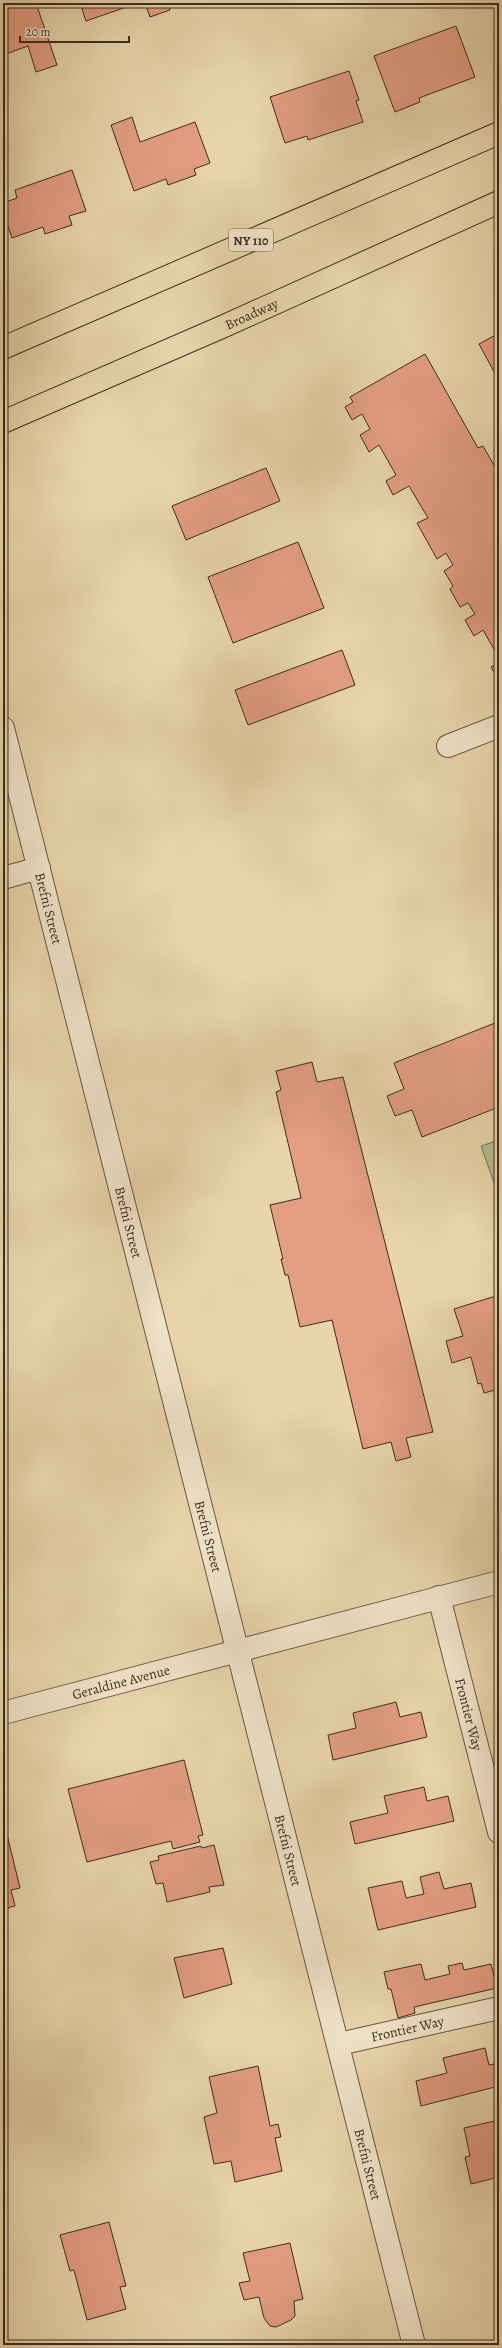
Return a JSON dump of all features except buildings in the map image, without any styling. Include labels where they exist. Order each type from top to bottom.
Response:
[{"type":"main road","name":"NY 110","points":[[3,348],[499,133]]},
{"type":"main road","name":"Broadway","points":[[3,422],[222,327],[499,202]]},
{"type":"street","points":[[448,746],[499,726]]},
{"type":"street","name":"Brefni Street","points":[[3,728],[339,2044],[414,2345]]},
{"type":"street","points":[[3,878],[39,868]]},
{"type":"street","points":[[238,1651],[499,1582]]},
{"type":"street","name":"Frontier Way","points":[[439,1598],[499,1832]]},
{"type":"street","name":"Geraldine Avenue","points":[[3,1713],[238,1651]]},
{"type":"street","name":"Frontier Way","points":[[339,2044],[499,2008]]},
{"type":"green space","points":[[499,1140],[499,1197],[481,1146]]}]
